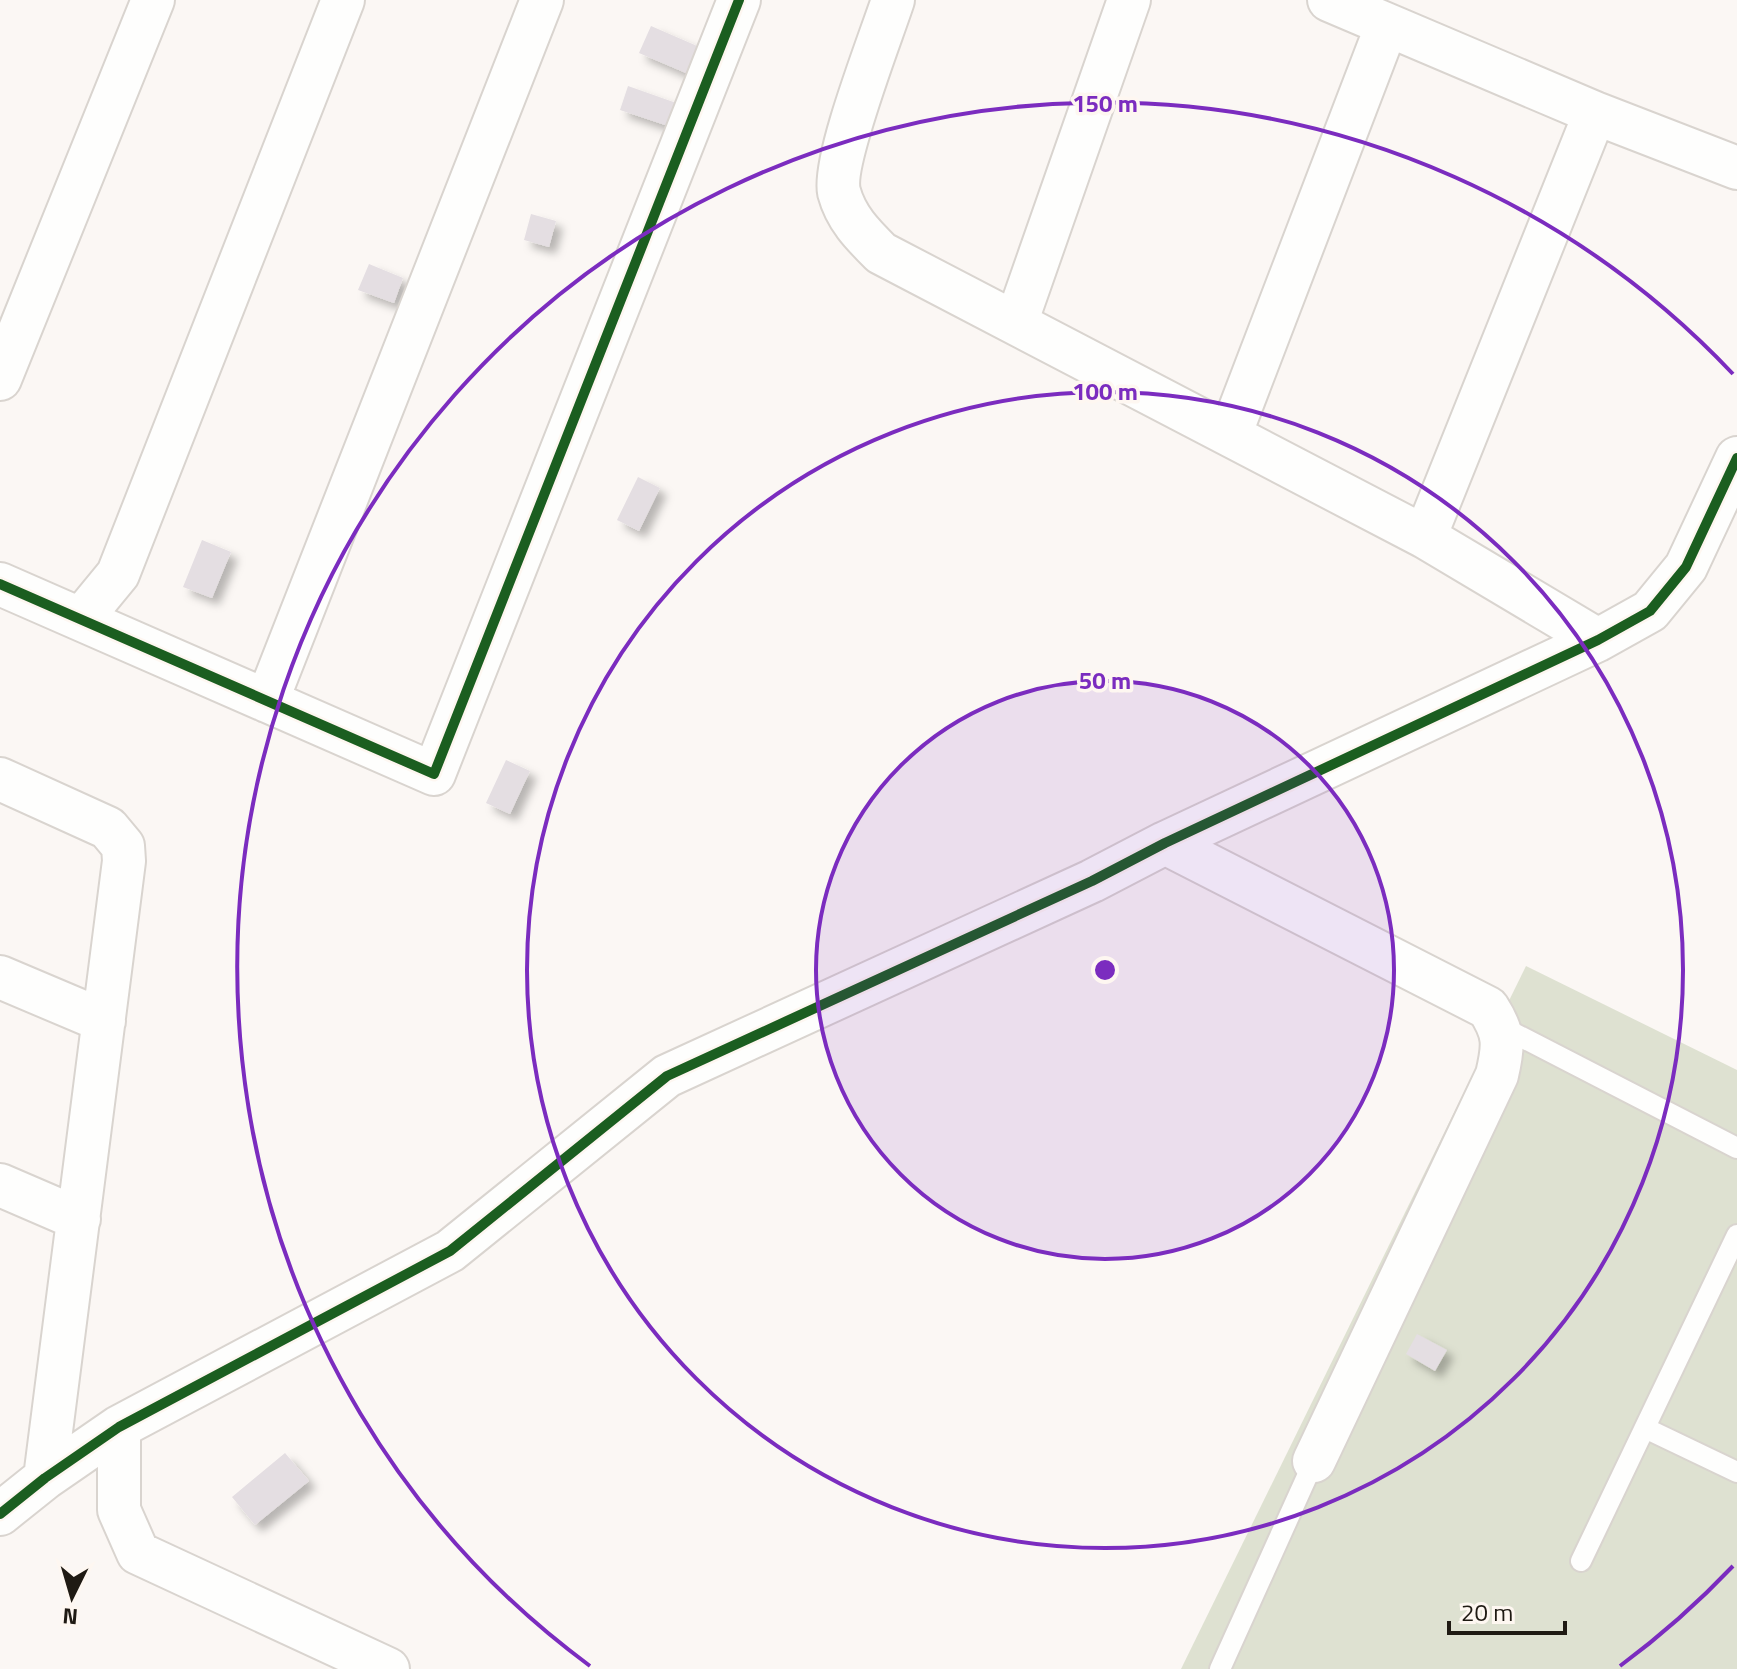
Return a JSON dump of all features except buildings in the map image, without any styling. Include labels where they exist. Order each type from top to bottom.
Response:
[{"type":"street","points":[[0,379],[153,0]]},
{"type":"street","points":[[81,619],[118,574],[343,0]]},
{"type":"street","points":[[267,701],[542,0]]},
{"type":"street","points":[[0,584],[434,774],[739,0]]},
{"type":"street","points":[[893,0],[842,154],[838,189],[850,221],[881,253],[1425,537],[1598,640]]},
{"type":"street","points":[[1016,323],[1129,0]]},
{"type":"street","points":[[1329,0],[1595,113],[1737,168]]},
{"type":"street","points":[[1230,435],[1387,25]]},
{"type":"street","points":[[1425,537],[1595,113]]},
{"type":"street","points":[[0,1514],[45,1478],[119,1427],[450,1251],[667,1076],[1064,894],[1165,843],[1598,640],[1650,611],[1686,567],[1737,458]]},
{"type":"street","points":[[0,779],[93,819],[118,837],[123,846],[124,861],[45,1478]]},
{"type":"street","points":[[1165,843],[1488,1008],[1500,1026],[1503,1048],[1497,1075],[1314,1461]]},
{"type":"street","points":[[0,977],[104,1021]]},
{"type":"street","points":[[0,1185],[79,1219]]},
{"type":"street","points":[[119,1427],[119,1510],[138,1553],[388,1669]]},
{"type":"lane","points":[[1500,1026],[1737,1148]]},
{"type":"lane","points":[[1581,1561],[1737,1235]]},
{"type":"lane","points":[[1645,1428],[1737,1472]]},
{"type":"lane","points":[[1220,1669],[1314,1461]]},
{"type":"green space","points":[[1526,966],[1737,1070],[1737,1669],[1181,1669]]},
{"type":"cycle path","points":[[0,584],[434,774],[739,0]]},
{"type":"cycle path","points":[[0,1514],[45,1478],[119,1427],[450,1251],[667,1076],[1092,881],[1165,843],[1598,640],[1650,611],[1686,567],[1737,458]]}]
